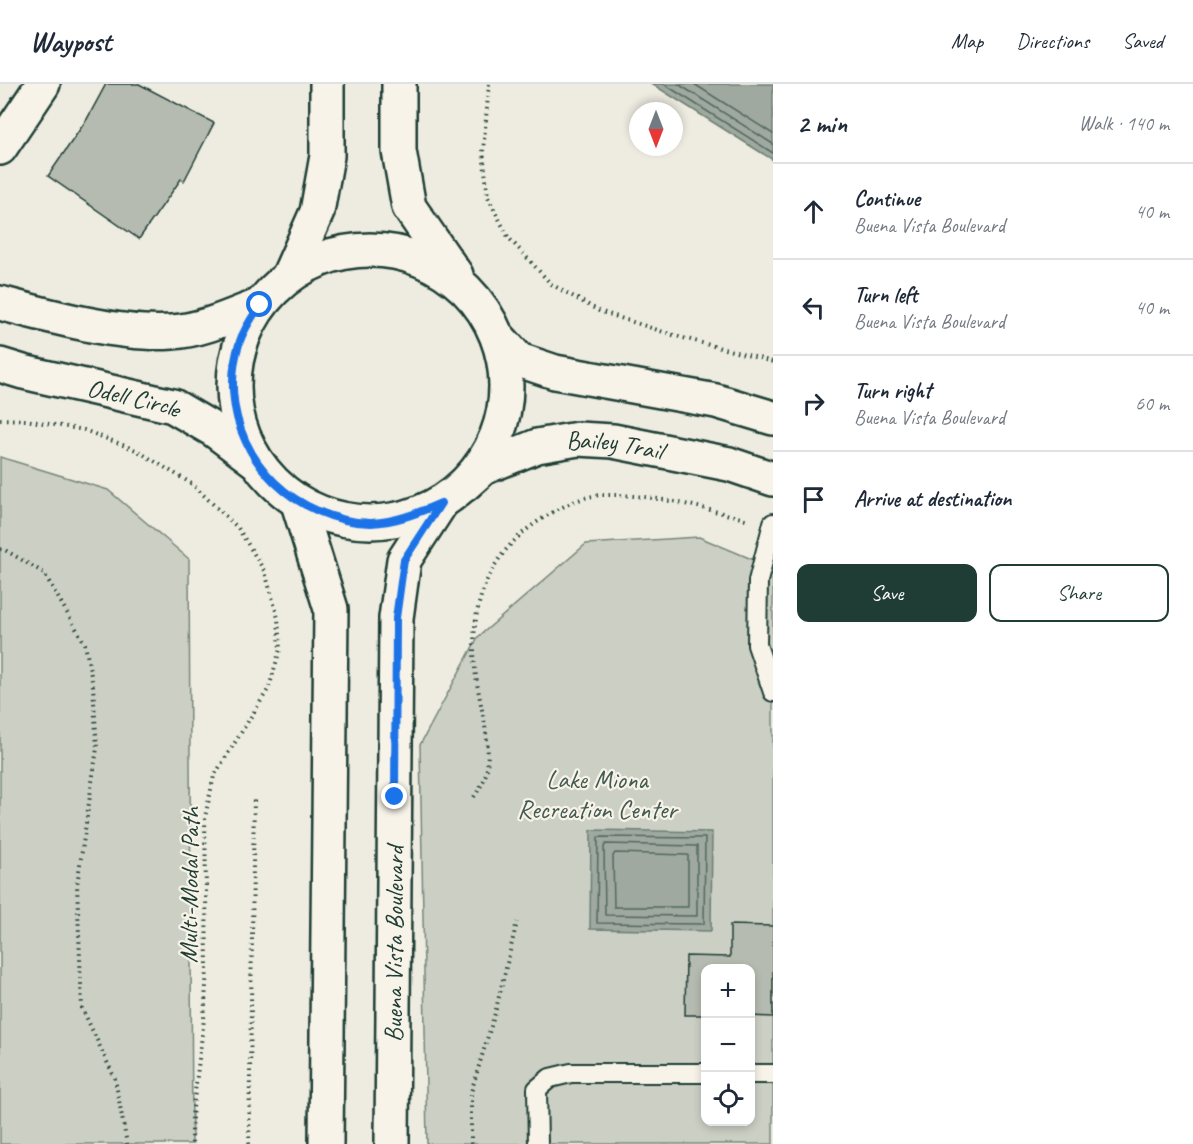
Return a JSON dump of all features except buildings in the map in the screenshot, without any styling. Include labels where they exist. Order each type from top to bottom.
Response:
[{"type":"main road","points":[[0,148],[43,84]]},
{"type":"main road","name":"Buena Vista Boulevard","points":[[327,84],[327,156],[317,212],[289,275],[260,305],[240,341],[233,381],[237,422],[254,460],[273,484],[298,503],[332,517],[369,523],[406,518],[453,494]]},
{"type":"main road","name":"Buena Vista Boulevard","points":[[392,1144],[396,618],[404,560],[453,494],[489,454],[504,417],[507,377],[499,338],[484,310],[464,286],[409,207],[399,151],[399,84]]},
{"type":"main road","name":"Buena Vista Boulevard","points":[[289,275],[332,255],[379,250],[424,261],[464,286]]},
{"type":"main road","points":[[0,303],[37,313],[123,330],[172,332],[213,323],[260,305]]},
{"type":"main road","points":[[499,338],[519,360],[555,372],[716,401],[773,418]]},
{"type":"main road","name":"Odell Circle","points":[[0,365],[173,406],[213,430],[254,460]]},
{"type":"main road","name":"Bailey Trail","points":[[453,494],[483,468],[537,447],[578,439],[613,441],[729,464],[773,479]]},
{"type":"main road","points":[[298,503],[331,609],[326,1144]]},
{"type":"lane","points":[[773,525],[758,581],[757,645],[773,692]]},
{"type":"lane","points":[[538,1144],[537,1089],[550,1078],[571,1073],[701,1073]]},
{"type":"lane","points":[[755,1074],[773,1074]]},
{"type":"path","points":[[489,84],[483,152],[488,197],[508,237],[551,284],[599,311],[676,336],[773,362]]},
{"type":"path","name":"Multi-Modal Path","points":[[0,419],[26,420],[84,430],[136,450],[192,484],[238,528],[265,572],[278,618],[280,649],[269,688],[213,776],[205,817],[207,968],[204,1019],[192,1116],[192,1144]]},
{"type":"path","points":[[474,797],[482,786],[487,769],[485,728],[475,668],[474,627],[483,588],[503,551],[526,530],[571,502],[603,495],[664,499],[773,525]]},
{"type":"path","points":[[0,549],[44,573],[86,644],[93,686],[98,748],[77,885],[82,1008],[115,1079],[127,1144]]},
{"type":"path","points":[[249,1144],[254,797]]},
{"type":"path","points":[[471,1144],[471,1092],[495,1013],[517,922]]},
{"type":"green space","points":[[0,457],[108,490],[189,559],[192,1144],[0,1144]]},
{"type":"green space","name":"Lake Miona Recreation Center","points":[[699,537],[773,568],[773,1144],[427,1144],[420,745],[478,637],[586,544]]},
{"type":"water","points":[[652,84],[773,84],[773,160],[683,102]]},
{"type":"water","points":[[591,830],[712,832],[711,931],[590,929]]},
{"type":"route","points":[[260,305],[240,341],[233,381],[237,422],[254,460],[273,484],[298,503],[332,517],[369,523],[406,518],[441,503],[404,560],[396,618],[395,797]]}]
